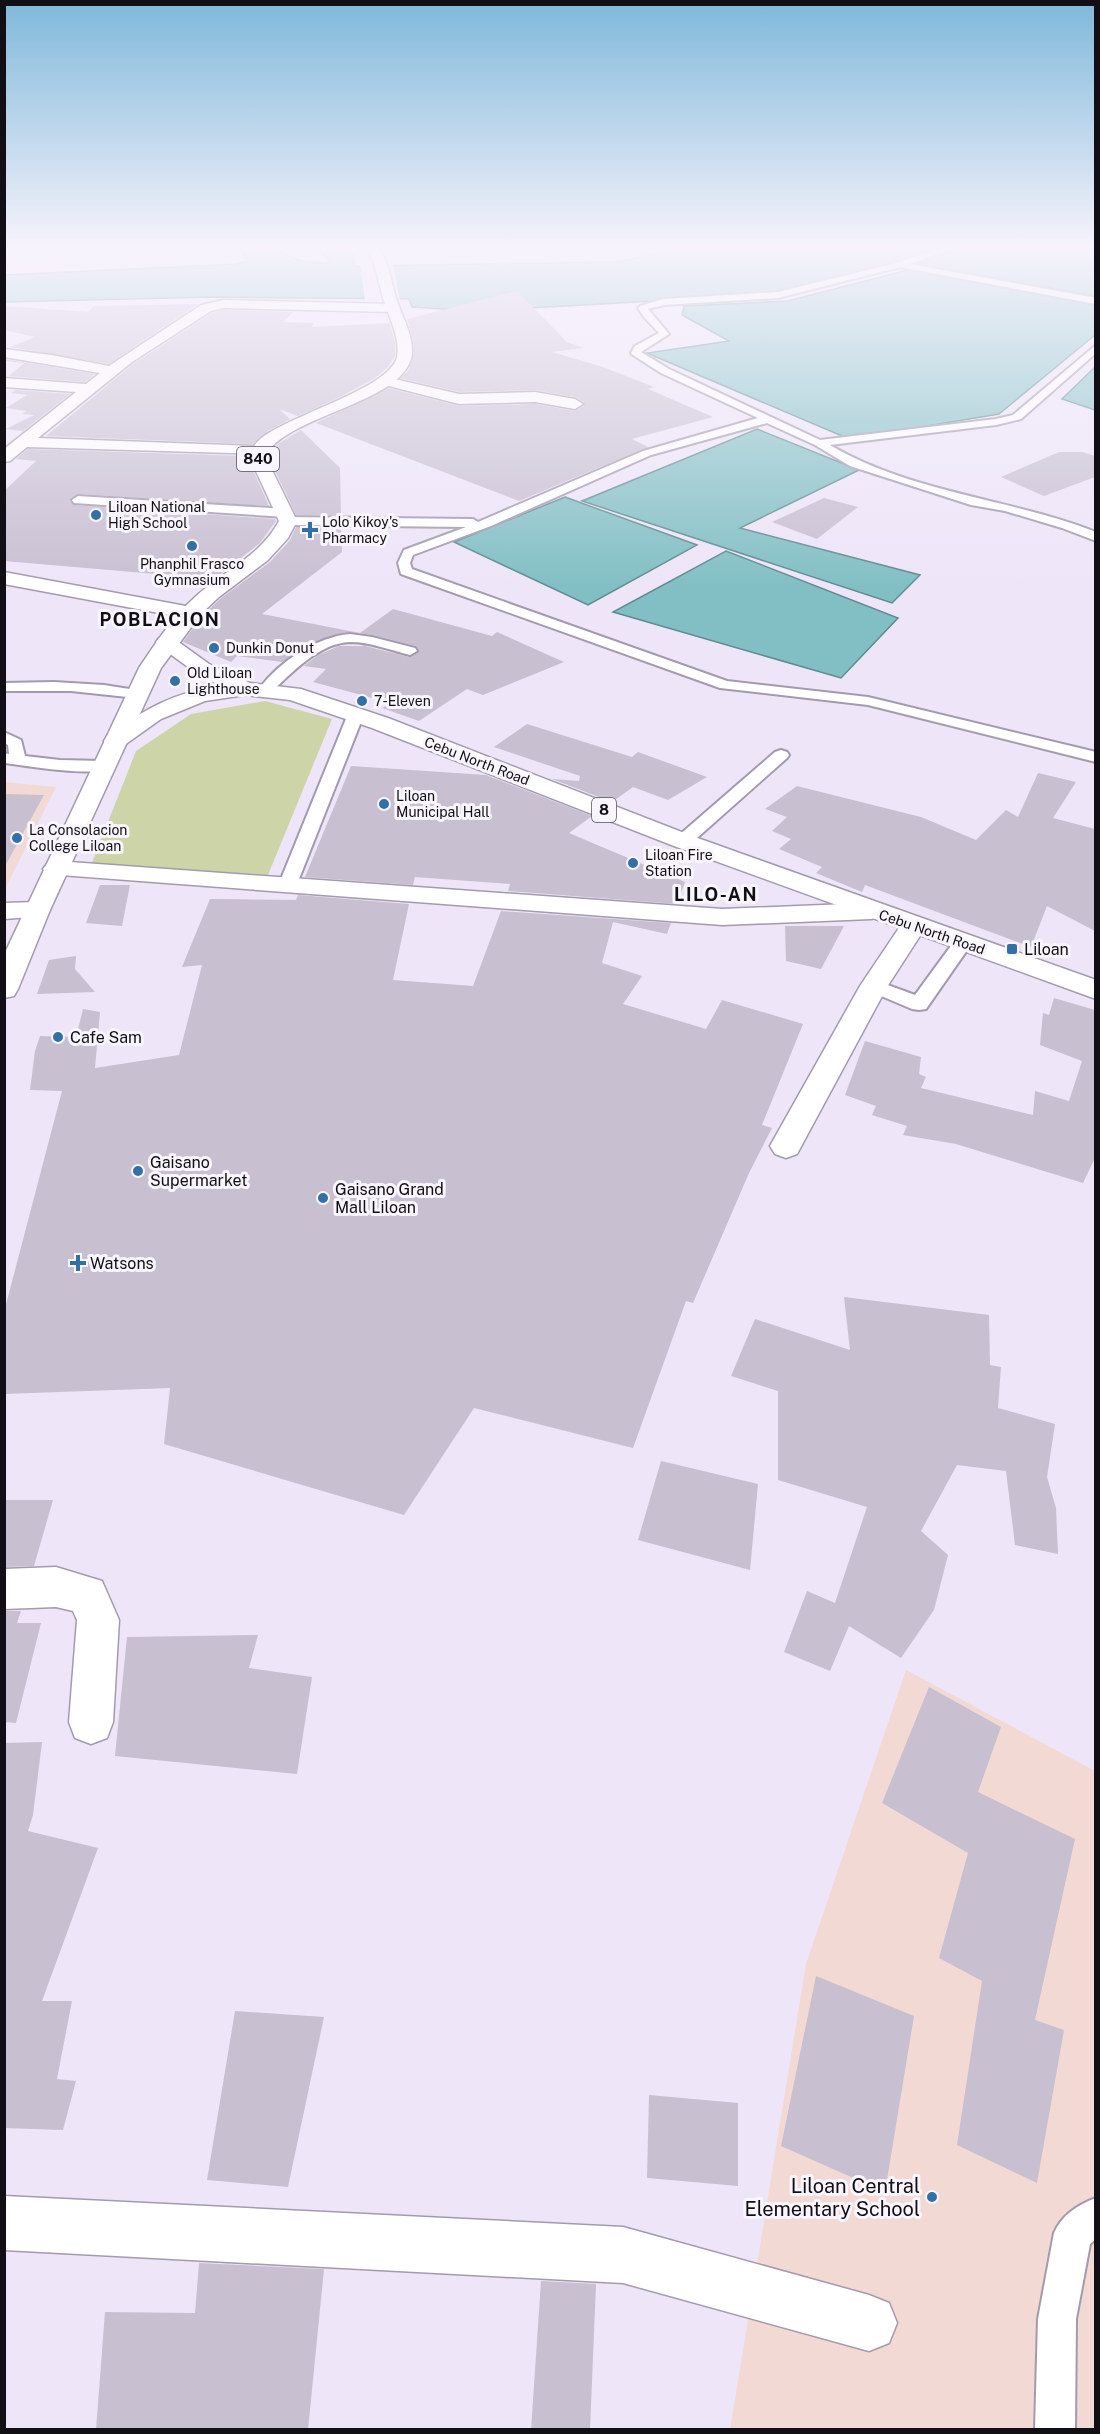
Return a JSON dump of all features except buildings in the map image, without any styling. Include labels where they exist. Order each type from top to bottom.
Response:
[{"type":"main road","points":[[64,362],[111,371]]},
{"type":"main road","points":[[11,450],[125,362]]},
{"type":"main road","name":"840","points":[[287,517],[257,456],[257,451],[261,446],[290,428],[386,381],[399,368],[401,362]]},
{"type":"main road","points":[[386,381],[456,399],[535,397],[575,404]]},
{"type":"main road","points":[[4,382],[88,389]]},
{"type":"main road","points":[[11,450],[257,451]]},
{"type":"main road","points":[[114,741],[166,642],[191,613],[276,543],[287,517]]},
{"type":"main road","points":[[4,578],[191,613]]},
{"type":"main road","points":[[166,642],[202,668],[256,689]]},
{"type":"main road","name":"Cebu North Road","points":[[4,989],[37,910],[114,741],[144,719],[174,704],[201,695],[256,689],[308,698],[356,714],[683,841],[871,911],[1095,990]]},
{"type":"main road","points":[[56,869],[722,917],[871,911]]},
{"type":"main road","points":[[4,911],[37,910]]},
{"type":"main road","points":[[786,1146],[874,986],[914,925]]},
{"type":"main road","points":[[4,1589],[56,1587],[87,1595],[98,1620],[91,1722]]},
{"type":"main road","points":[[4,2223],[623,2254],[869,2323]]},
{"type":"lane","points":[[649,362],[664,371],[768,418],[854,464],[975,502],[1007,508],[1066,525],[1095,537]]},
{"type":"lane","points":[[819,444],[996,422],[1017,417],[1080,362]]},
{"type":"lane","points":[[768,418],[647,453],[487,523],[408,554],[404,563],[406,571],[725,685],[868,701],[1095,757]]},
{"type":"lane","points":[[78,500],[287,517],[487,523]]},
{"type":"lane","points":[[256,689],[294,664],[339,639],[351,638],[410,651]]},
{"type":"lane","points":[[4,687],[56,684],[137,694]]},
{"type":"lane","points":[[288,884],[356,714]]},
{"type":"lane","points":[[4,736],[16,743],[11,759],[60,765],[103,766]]},
{"type":"lane","points":[[683,841],[781,755]]},
{"type":"lane","points":[[874,986],[919,1004],[963,943]]},
{"type":"lane","points":[[1055,2430],[1057,2319],[1067,2265],[1073,2233],[1095,2216]]},
{"type":"shaded area","points":[[667,362],[1063,362],[999,414],[849,439]]},
{"type":"shaded area","points":[[1095,367],[1095,410],[1062,399]]},
{"type":"shaded area","points":[[757,429],[859,470],[740,528],[920,575],[892,603],[582,501]]},
{"type":"shaded area","points":[[565,497],[697,545],[588,605],[454,542]]},
{"type":"shaded area","points":[[726,551],[898,618],[841,678],[613,612]]},
{"type":"shaded area","points":[[265,701],[332,719],[268,875],[91,865],[136,751],[191,714]]},
{"type":"shaded area","name":"La Consolacion College Liloan","points":[[5,782],[56,787],[5,889]]},
{"type":"shaded area","name":"Liloan Central Elementary School","points":[[906,1670],[1095,1771],[1095,2429],[730,2430],[806,1964]]},
{"type":"place","name":"Liloan National High School","points":[[96,515]]},
{"type":"place","name":"Lolo Kikoy's Pharmacy","points":[[310,530]]},
{"type":"place","name":"Phanphil Frasco Gymnasium","points":[[192,546]]},
{"type":"place","name":"Dunkin Donut","points":[[214,648]]},
{"type":"place","name":"Old Liloan Lighthouse","points":[[175,681]]},
{"type":"place","name":"7-Eleven","points":[[362,701]]},
{"type":"place","name":"Liloan Municipal Hall","points":[[384,804]]},
{"type":"place","name":"La Consolacion College Liloan","points":[[17,838]]},
{"type":"place","name":"Liloan Fire Station","points":[[633,863]]},
{"type":"place","name":"Liloan","points":[[1012,949]]},
{"type":"place","name":"Cafe Sam","points":[[58,1037]]},
{"type":"place","name":"Gaisano Supermarket","points":[[138,1171]]},
{"type":"place","name":"Gaisano Grand Mall Liloan","points":[[323,1198]]},
{"type":"place","name":"Watsons","points":[[78,1263]]},
{"type":"place","name":"Liloan Central Elementary School","points":[[932,2197]]},
{"type":"district","name":"POBLACION","points":[[160,620]]},
{"type":"district","name":"LILO-AN","points":[[716,895]]}]
